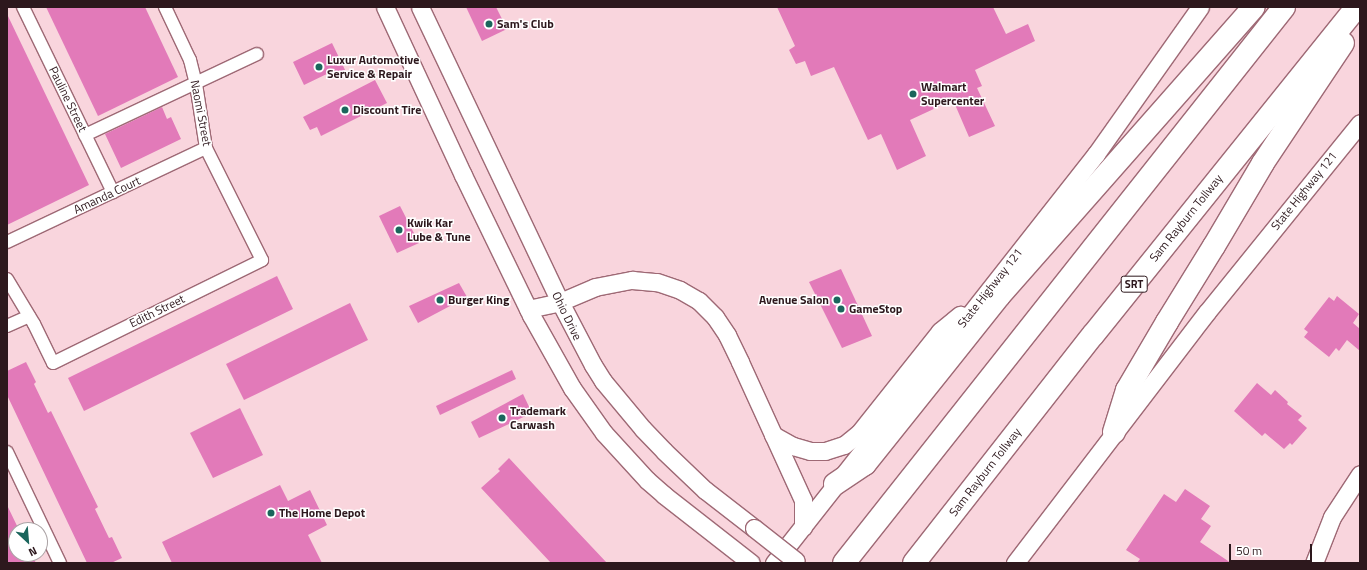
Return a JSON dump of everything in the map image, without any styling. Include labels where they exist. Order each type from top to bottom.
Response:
[{"type":"highway","points":[[835,484],[865,464],[999,296],[1254,7]]},
{"type":"highway","points":[[844,563],[1284,7]]},
{"type":"highway","name":"Sam Rayburn Tollway","points":[[914,563],[1093,335],[1357,7]]},
{"type":"highway","points":[[1114,432],[1127,390],[1167,322],[1214,246],[1262,163],[1331,62],[1360,15]]},
{"type":"main road","points":[[385,7],[463,176],[531,315],[580,400],[620,452],[664,495],[752,563]]},
{"type":"main road","name":"Ohio Drive","points":[[420,7],[560,302],[581,344],[603,380],[643,429],[700,485],[799,563]]},
{"type":"main road","name":"State Highway 121","points":[[774,563],[1096,154],[1200,7]]},
{"type":"main road","name":"State Highway 121","points":[[1015,563],[1206,312],[1360,123]]},
{"type":"main road","points":[[531,315],[594,287],[632,280],[656,282],[680,290],[699,301],[715,317],[727,335],[803,500],[803,527]]},
{"type":"main road","points":[[773,435],[793,446],[810,451],[825,451],[844,445],[859,433],[940,331],[984,296]]},
{"type":"main road","points":[[1314,563],[1332,517],[1360,474]]},
{"type":"street","name":"Pauline Street","points":[[23,7],[113,192]]},
{"type":"street","name":"Naomi Street","points":[[165,7],[190,60],[196,84],[206,148],[262,260]]},
{"type":"street","points":[[85,135],[258,54]]},
{"type":"street","name":"Amanda Court","points":[[7,242],[206,148]]},
{"type":"street","name":"Edith Street","points":[[29,316],[53,362],[262,260]]},
{"type":"street","points":[[7,280],[29,316],[7,326]]},
{"type":"street","points":[[7,452],[60,563]]},
{"type":"building","points":[[46,7],[145,7],[178,77],[98,116]]},
{"type":"building","name":"Sam's Club","points":[[466,7],[496,7],[507,29],[482,41]]},
{"type":"building","name":"Walmart Supercenter","points":[[777,7],[993,7],[1006,34],[1028,24],[1035,41],[975,70],[982,86],[977,88],[995,126],[969,137],[953,100],[910,120],[926,156],[897,170],[881,134],[868,140],[834,67],[811,76],[805,61],[796,64],[789,50],[795,46]]},
{"type":"building","points":[[7,14],[89,185],[7,225]]},
{"type":"building","name":"Luxur Automotive Service & Repair","points":[[332,43],[347,74],[337,79],[333,71],[304,85],[293,62]]},
{"type":"building","name":"Discount Tire","points":[[375,80],[387,103],[321,136],[317,127],[310,130],[303,117]]},
{"type":"building","points":[[162,107],[167,119],[171,117],[181,139],[121,168],[105,134]]},
{"type":"building","name":"Kwik Kar Lube & Tune","points":[[400,206],[419,243],[397,253],[379,216]]},
{"type":"building","name":"GameStop","points":[[841,269],[872,336],[842,348],[809,282]]},
{"type":"building","points":[[277,276],[293,309],[84,411],[68,378]]},
{"type":"building","name":"Burger King","points":[[459,283],[467,297],[418,323],[409,306]]},
{"type":"building","points":[[1337,296],[1359,314],[1353,323],[1360,329],[1360,351],[1347,340],[1339,351],[1336,348],[1329,357],[1304,337],[1308,332],[1304,329],[1329,297],[1334,301]]},
{"type":"building","points":[[350,303],[368,340],[244,400],[226,364]]},
{"type":"building","points":[[26,362],[36,382],[34,384],[48,413],[51,411],[98,507],[95,509],[109,538],[112,537],[122,558],[111,563],[87,563],[7,395],[7,371]]},
{"type":"building","points":[[512,370],[516,379],[440,415],[436,406]]},
{"type":"building","points":[[1257,383],[1271,395],[1275,390],[1288,402],[1287,404],[1302,416],[1298,420],[1307,428],[1292,445],[1290,443],[1284,449],[1265,433],[1262,436],[1234,411]]},
{"type":"building","name":"Trademark Carwash","points":[[523,394],[532,413],[479,438],[471,422]]},
{"type":"building","points":[[240,408],[263,455],[213,478],[190,433]]},
{"type":"building","points":[[509,458],[607,563],[551,563],[481,488],[500,471],[498,469]]},
{"type":"building","name":"The Home Depot","points":[[280,485],[288,501],[310,490],[327,525],[308,535],[322,563],[172,563],[162,542]]},
{"type":"building","points":[[1185,489],[1210,506],[1201,519],[1211,526],[1200,542],[1231,563],[1137,563],[1140,559],[1126,550],[1164,494],[1176,502]]},
{"type":"building","points":[[7,505],[15,522],[8,522],[8,562],[36,563],[7,563]]},
{"type":"place","name":"Sam's Club","points":[[489,24]]},
{"type":"place","name":"Luxur Automotive Service & Repair","points":[[319,67]]},
{"type":"place","name":"Walmart Supercenter","points":[[913,94]]},
{"type":"place","name":"Discount Tire","points":[[345,110]]},
{"type":"place","name":"Kwik Kar Lube & Tune","points":[[399,230]]},
{"type":"place","name":"Burger King","points":[[440,300]]},
{"type":"place","name":"Avenue Salon","points":[[837,300]]},
{"type":"place","name":"GameStop","points":[[841,309]]},
{"type":"place","name":"Trademark Carwash","points":[[502,418]]},
{"type":"place","name":"The Home Depot","points":[[271,513]]}]
